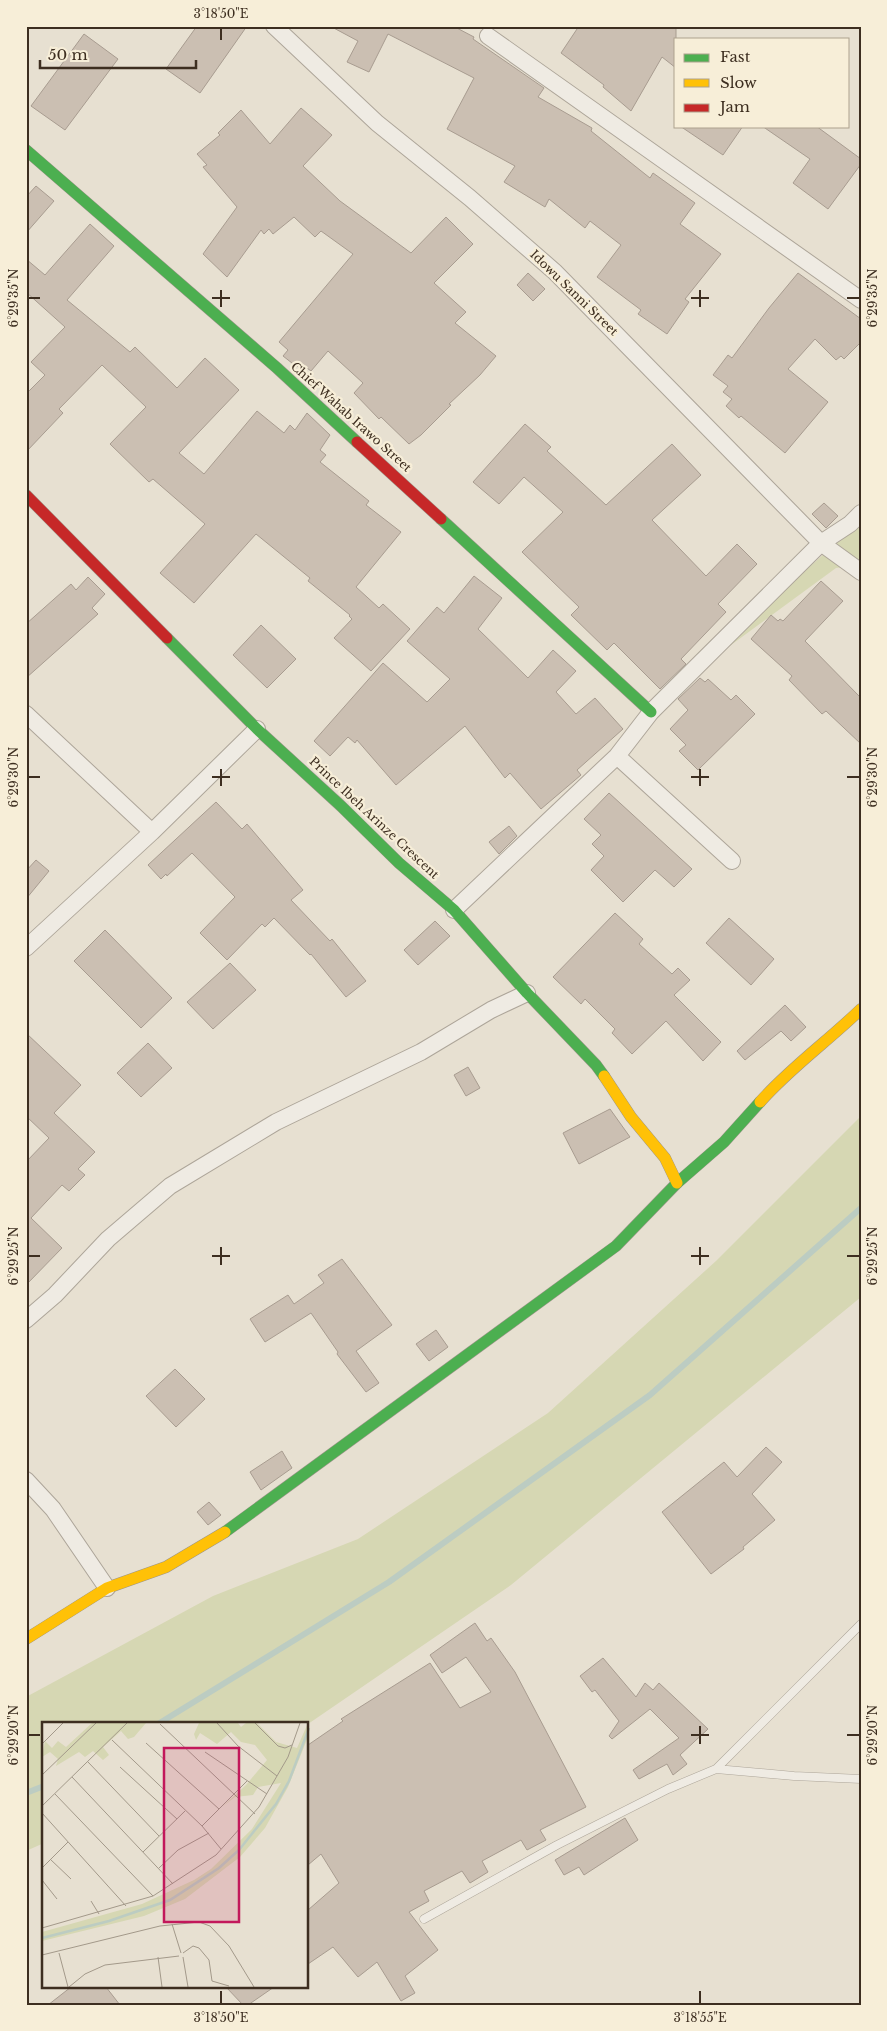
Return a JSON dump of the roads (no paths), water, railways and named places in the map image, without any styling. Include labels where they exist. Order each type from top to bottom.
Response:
[{"type":"street","name":"Idowu Sanni Street","points":[[274,26],[377,123],[470,198],[555,272],[821,543],[861,572]]},
{"type":"street","points":[[488,36],[861,300]]},
{"type":"street","name":"Chief Wahab Irawo Street","points":[[26,150],[284,374],[651,712]]},
{"type":"street","name":"Prince Ibeh Arinze Crescent","points":[[26,495],[257,729],[341,806],[399,863],[454,910],[527,993],[596,1065],[631,1117],[665,1158],[677,1183]]},
{"type":"street","points":[[454,910],[617,756],[651,712],[821,543],[850,524],[861,513]]},
{"type":"street","points":[[26,714],[152,832]]},
{"type":"street","points":[[26,948],[152,832],[257,729]]},
{"type":"street","points":[[617,756],[732,861]]},
{"type":"street","points":[[26,1320],[55,1295],[108,1239],[170,1186],[276,1122],[421,1052],[491,1010],[527,993]]},
{"type":"street","points":[[26,1639],[108,1588],[166,1567],[223,1534],[616,1246],[677,1183],[724,1142],[777,1083],[834,1035],[861,1009]]},
{"type":"street","points":[[26,1480],[53,1509],[108,1588]]},
{"type":"lane","points":[[424,1919],[557,1845],[668,1789],[716,1769],[861,1624]]},
{"type":"lane","points":[[716,1769],[794,1776],[861,1779]]},
{"type":"waterway","points":[[161,1722],[389,1582],[650,1395],[861,1208]]},
{"type":"waterway","points":[[26,1793],[42,1787]]}]
